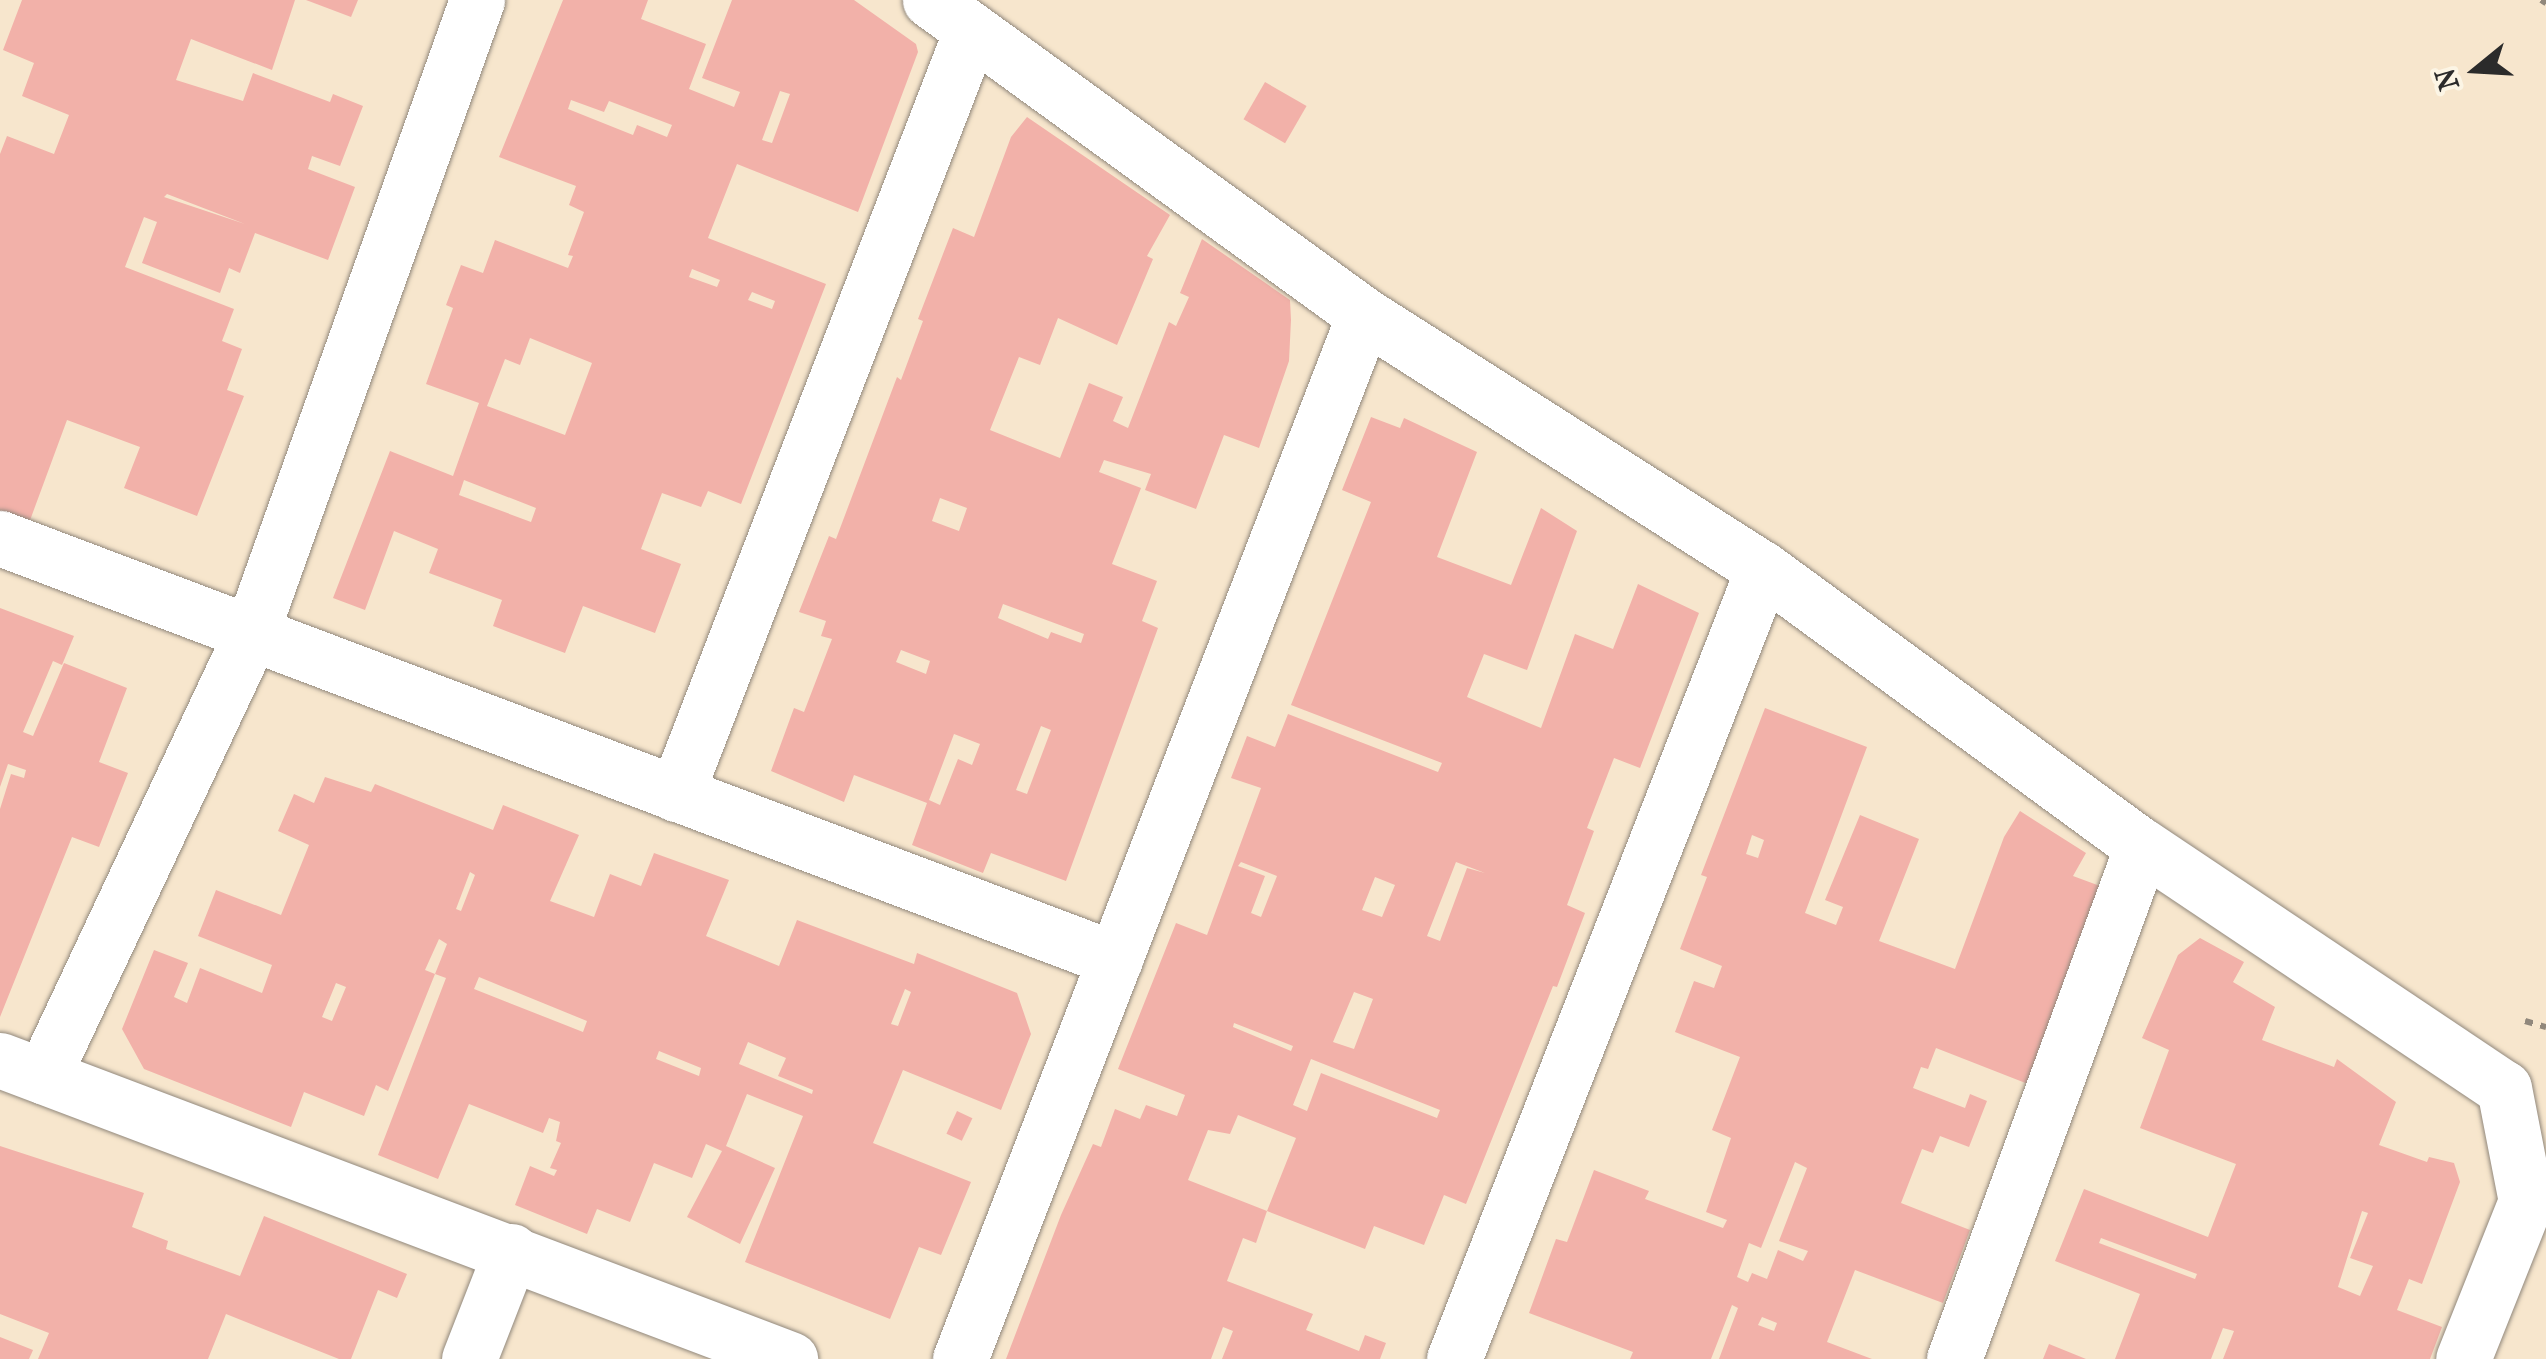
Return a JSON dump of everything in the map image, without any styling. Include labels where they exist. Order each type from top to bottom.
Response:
[{"type":"street","points":[[477,0],[251,633],[21,1068],[790,1359]]},
{"type":"street","points":[[676,794],[950,16],[1364,315],[1763,569],[2142,846],[2504,1088],[2526,1201],[2462,1359]]},
{"type":"street","points":[[960,1359],[1364,315]]},
{"type":"street","points":[[0,538],[1115,959]]},
{"type":"street","points":[[1454,1359],[1763,569]]},
{"type":"street","points":[[1954,1359],[2142,846]]},
{"type":"street","points":[[469,1359],[510,1251]]},
{"type":"building","points":[[22,0],[295,0],[272,70],[191,39],[176,80],[243,101],[253,73],[330,102],[333,94],[363,106],[340,166],[312,156],[308,169],[355,187],[328,260],[255,233],[240,273],[229,268],[220,293],[142,263],[157,222],[144,217],[125,267],[234,309],[222,341],[242,349],[227,390],[244,396],[197,516],[124,488],[140,447],[67,420],[29,523],[0,511],[0,154],[7,136],[54,154],[69,115],[22,96],[34,63],[3,50]],"holes":[[[167,194],[245,224],[164,197]]]},
{"type":"building","points":[[306,0],[358,0],[351,17]]},
{"type":"building","points":[[563,0],[648,0],[641,19],[706,44],[689,89],[734,107],[740,92],[702,78],[732,0],[854,0],[916,44],[918,52],[858,212],[737,164],[708,238],[826,284],[741,504],[708,491],[701,507],[662,493],[641,549],[681,564],[655,633],[583,606],[565,653],[493,626],[502,600],[429,573],[438,549],[394,531],[365,610],[333,598],[390,451],[453,476],[479,403],[426,384],[453,308],[446,305],[461,265],[483,273],[495,240],[568,268],[573,256],[568,255],[584,212],[569,205],[576,186],[499,157]],"holes":[[[780,91],[790,94],[772,143],[762,140]],[[571,100],[604,112],[609,101],[672,125],[667,137],[637,125],[633,135],[568,109]],[[692,269],[720,280],[717,287],[689,277]],[[752,292],[775,301],[772,309],[748,300]],[[530,338],[592,363],[565,435],[487,406],[505,359],[520,365]],[[464,480],[536,508],[531,522],[459,495]]]},
{"type":"building","points":[[1265,82],[1307,106],[1285,143],[1244,119]]},
{"type":"building","points":[[1027,117],[1170,215],[1147,256],[1153,259],[1117,345],[1058,318],[1040,365],[1019,357],[990,430],[1060,458],[1089,383],[1123,397],[1113,421],[1128,428],[1169,322],[1176,326],[1189,297],[1180,293],[1202,239],[1290,300],[1289,361],[1259,448],[1224,435],[1196,509],[1145,490],[1151,474],[1104,460],[1099,472],[1141,488],[1112,564],[1157,581],[1142,621],[1158,628],[1066,881],[991,853],[983,873],[912,845],[927,803],[854,775],[844,802],[771,771],[794,708],[804,712],[832,639],[821,636],[826,621],[799,612],[829,536],[836,539],[897,377],[901,380],[923,321],[918,319],[953,228],[974,237],[1011,137]],"holes":[[[940,498],[967,508],[959,531],[932,521]],[[1003,604],[1084,634],[1081,643],[1051,632],[1048,639],[998,618]],[[901,650],[930,661],[926,674],[896,662]],[[1041,726],[1051,730],[1027,794],[1016,790]],[[954,734],[980,744],[972,765],[958,759],[940,805],[929,800]]]},
{"type":"building","points":[[1371,417],[1400,428],[1404,418],[1477,452],[1437,557],[1511,585],[1541,508],[1577,531],[1527,670],[1484,654],[1467,697],[1541,728],[1575,634],[1613,649],[1638,584],[1699,613],[1640,768],[1614,758],[1587,828],[1594,831],[1567,905],[1585,913],[1557,987],[1553,986],[1466,1204],[1444,1195],[1424,1245],[1374,1226],[1365,1249],[1267,1211],[1256,1243],[1243,1238],[1227,1281],[1313,1314],[1306,1330],[1359,1351],[1365,1335],[1386,1343],[1380,1359],[1222,1359],[1233,1331],[1223,1327],[1211,1359],[1006,1359],[1061,1215],[1093,1144],[1101,1147],[1115,1109],[1140,1119],[1146,1105],[1177,1116],[1185,1095],[1118,1069],[1176,923],[1207,935],[1261,788],[1231,778],[1247,736],[1275,747],[1288,714],[1438,772],[1442,763],[1291,705],[1371,502],[1342,490]],"holes":[[[1241,862],[1277,876],[1261,917],[1251,913],[1265,876],[1238,866]],[[1456,862],[1485,873],[1467,868],[1440,941],[1427,936]],[[1375,877],[1395,885],[1382,917],[1362,910]],[[1354,992],[1373,999],[1354,1049],[1333,1042]],[[1234,1023],[1293,1046],[1291,1051],[1233,1027]],[[1311,1059],[1440,1110],[1437,1118],[1321,1073],[1307,1111],[1293,1105]],[[1238,1115],[1296,1138],[1267,1211],[1188,1180],[1208,1130],[1230,1134]]]},
{"type":"building","points":[[0,608],[74,636],[62,665],[53,661],[23,732],[33,736],[64,663],[127,688],[99,762],[128,773],[99,847],[72,837],[0,1017],[0,809],[11,774],[24,778],[26,770],[8,764],[0,787]]},
{"type":"building","points":[[1765,708],[1867,747],[1805,913],[1836,925],[1843,907],[1825,900],[1860,815],[1919,839],[1879,941],[1955,969],[2004,837],[2020,811],[2086,853],[2073,876],[2100,886],[2028,1084],[1936,1048],[1928,1069],[1921,1067],[1913,1088],[1965,1108],[1970,1094],[1987,1101],[1969,1147],[1940,1136],[1933,1153],[1922,1149],[1901,1203],[1970,1230],[1943,1303],[1855,1270],[1827,1342],[1872,1359],[1719,1359],[1738,1308],[1732,1305],[1711,1359],[1630,1359],[1633,1352],[1529,1313],[1556,1239],[1567,1242],[1594,1170],[1649,1191],[1645,1199],[1723,1228],[1727,1220],[1706,1212],[1731,1138],[1712,1130],[1740,1057],[1675,1032],[1694,981],[1714,988],[1722,966],[1680,949],[1707,877],[1701,875]],"holes":[[[1752,835],[1764,840],[1758,858],[1746,854]],[[1795,1162],[1807,1168],[1779,1241],[1808,1251],[1803,1261],[1778,1250],[1767,1279],[1752,1273],[1748,1282],[1737,1277],[1749,1243],[1761,1248]],[[1762,1317],[1777,1323],[1774,1331],[1758,1325]]]},
{"type":"building","points":[[325,777],[371,792],[375,784],[493,830],[503,805],[579,835],[550,901],[594,917],[610,874],[641,886],[654,853],[729,880],[706,936],[779,966],[797,920],[914,964],[917,953],[1017,993],[1031,1034],[1001,1110],[903,1070],[873,1143],[971,1182],[941,1255],[919,1247],[890,1319],[745,1262],[803,1116],[747,1094],[726,1146],[775,1168],[740,1244],[687,1217],[722,1151],[706,1144],[692,1178],[654,1163],[630,1222],[597,1209],[587,1234],[515,1205],[530,1166],[554,1176],[557,1170],[550,1168],[561,1143],[556,1141],[560,1122],[549,1118],[543,1133],[469,1104],[438,1179],[378,1155],[446,978],[435,974],[388,1091],[376,1085],[364,1116],[304,1092],[291,1127],[144,1069],[122,1029],[154,950],[188,963],[174,997],[187,1003],[200,968],[262,993],[272,965],[198,936],[216,890],[281,915],[309,845],[278,831],[294,794],[314,803]],"holes":[[[470,872],[475,875],[461,911],[456,909]],[[439,939],[447,944],[435,974],[425,970]],[[479,977],[587,1021],[583,1032],[474,989]],[[336,983],[346,987],[332,1021],[322,1017]],[[905,989],[911,992],[898,1026],[891,1024]],[[748,1042],[786,1058],[778,1076],[813,1090],[812,1094],[739,1064]],[[659,1051],[701,1068],[699,1076],[656,1059]]]},
{"type":"building","points":[[2200,938],[2244,962],[2233,982],[2275,1007],[2262,1040],[2334,1067],[2337,1059],[2396,1102],[2379,1145],[2427,1162],[2429,1157],[2454,1163],[2460,1182],[2422,1284],[2409,1279],[2397,1310],[2442,1327],[2430,1359],[2223,1359],[2234,1331],[2223,1328],[2211,1359],[2115,1359],[2140,1294],[2055,1261],[2084,1189],[2208,1237],[2236,1164],[2140,1128],[2169,1050],[2142,1038],[2178,955]],"holes":[[[2362,1211],[2368,1213],[2350,1258],[2373,1266],[2360,1296],[2338,1287]],[[2101,1238],[2197,1274],[2195,1279],[2099,1243]]]},
{"type":"building","points":[[957,1111],[972,1118],[962,1141],[946,1134]]},
{"type":"building","points":[[0,1146],[144,1193],[132,1227],[168,1241],[166,1249],[240,1276],[264,1216],[407,1274],[397,1298],[378,1290],[351,1359],[339,1359],[226,1314],[208,1359],[38,1359],[49,1333],[0,1314]]},
{"type":"building","points":[[0,1337],[33,1350],[29,1359],[0,1359]]},
{"type":"building","points":[[2049,1344],[2086,1359],[2043,1359]]}]
